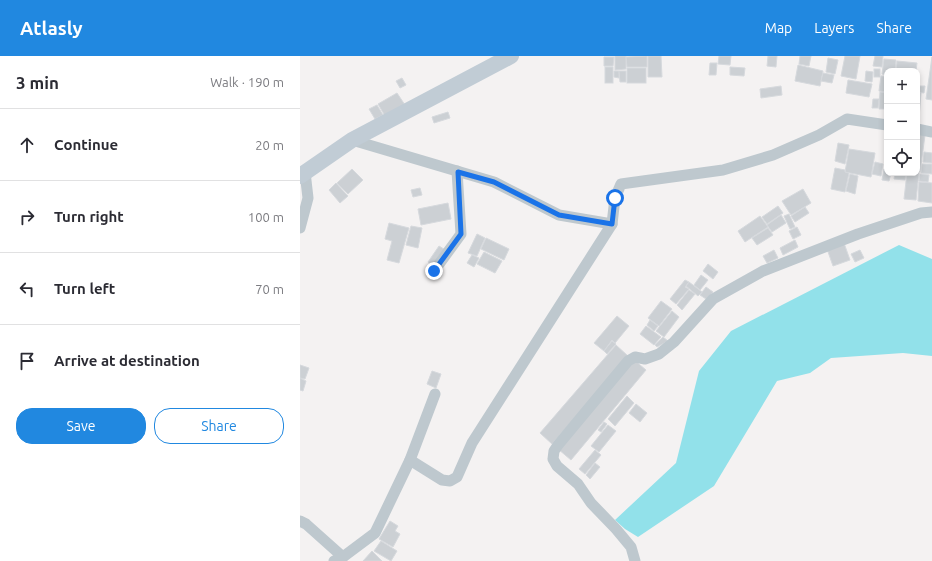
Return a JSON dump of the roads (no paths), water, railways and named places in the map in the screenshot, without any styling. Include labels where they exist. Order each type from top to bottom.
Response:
[{"type":"street","points":[[300,228],[308,198],[303,174],[352,140],[511,56]]},
{"type":"street","points":[[410,460],[442,480],[450,481],[457,477],[472,443],[612,224],[615,198],[621,184],[723,170],[773,155],[819,135],[847,119],[884,124]]},
{"type":"street","points":[[920,130],[932,132]]},
{"type":"street","points":[[352,140],[494,182],[559,215],[612,224]]},
{"type":"street","points":[[434,271],[461,234],[458,172]]},
{"type":"street","points":[[635,561],[631,547],[616,529],[590,503],[578,484],[557,466],[552,459],[558,444],[628,361],[635,357],[645,359],[659,354],[674,342],[713,299],[763,271],[858,234],[921,213],[932,212]]},
{"type":"street","points":[[300,521],[306,524],[338,559],[375,532],[410,460],[435,394]]},
{"type":"water","points":[[899,245],[932,259],[932,356],[903,353],[831,358],[810,373],[777,381],[714,486],[638,537],[625,529],[615,520],[676,463],[699,371],[731,331]]}]
